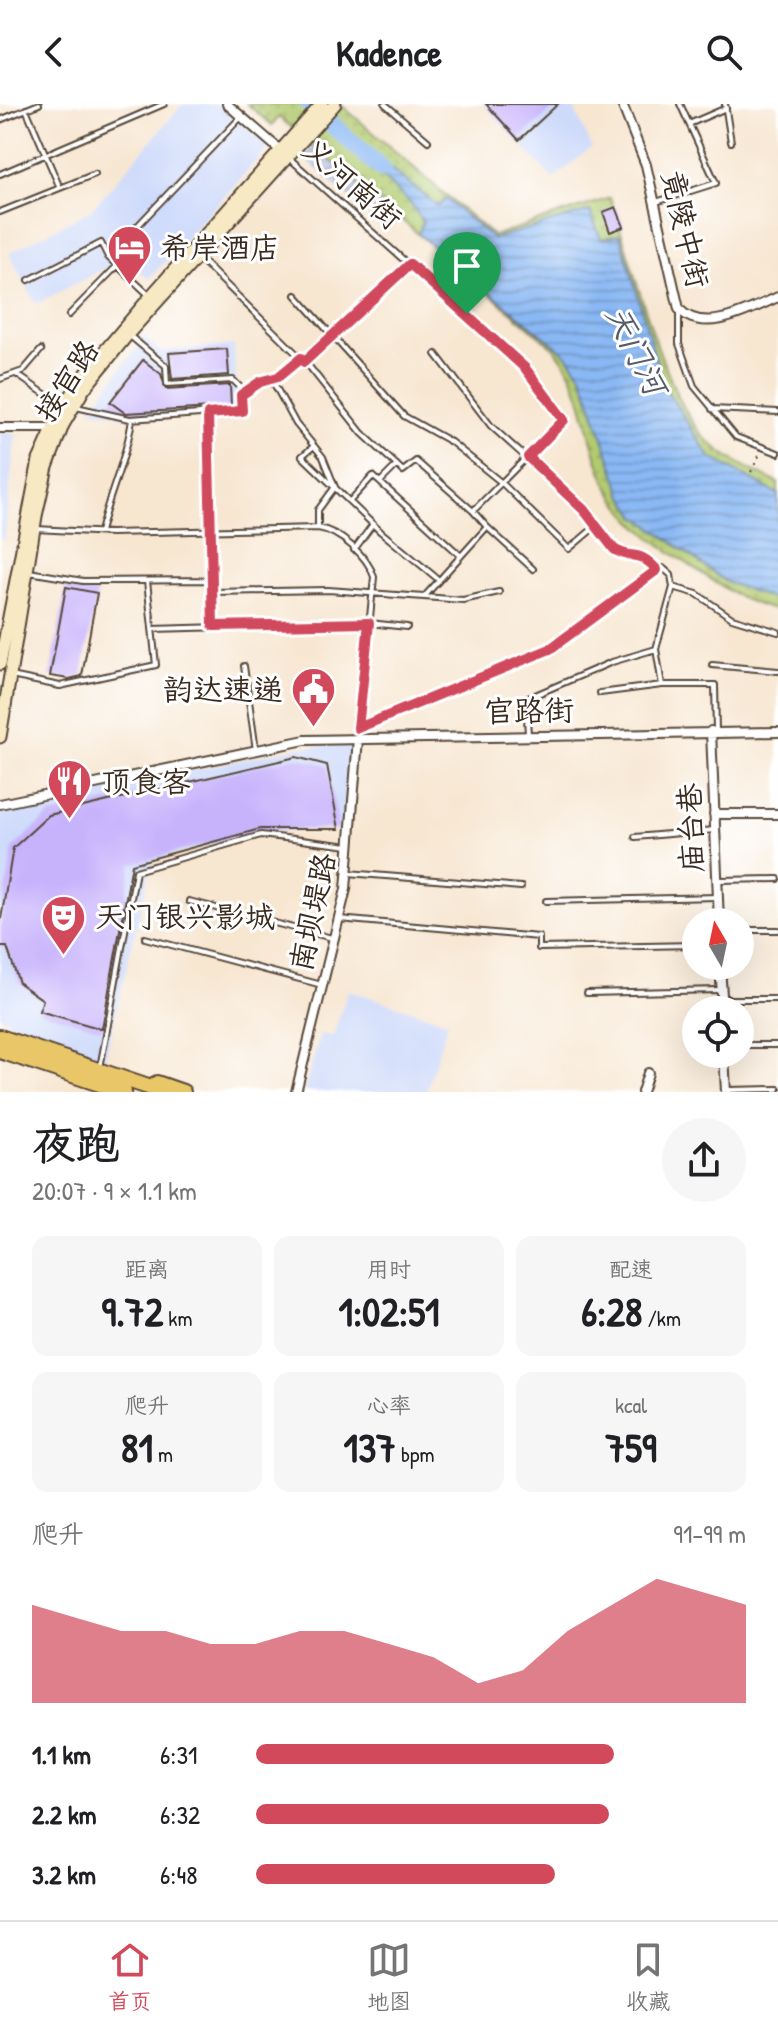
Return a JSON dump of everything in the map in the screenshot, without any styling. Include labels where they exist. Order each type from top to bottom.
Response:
[{"type":"highway","points":[[0,1037],[98,1077],[124,1092]]},
{"type":"highway","points":[[0,1051],[163,1092]]},
{"type":"highway","points":[[98,1077],[123,1072],[183,1092]]},
{"type":"highway","points":[[98,1077],[111,1092]]},
{"type":"main road","points":[[283,153],[322,104]]},
{"type":"main road","points":[[283,153],[335,104]]},
{"type":"main road","name":"接官路","points":[[0,664],[31,493],[51,428],[283,153]]},
{"type":"main road","name":"接官路","points":[[0,737],[33,528],[51,453],[68,406],[91,367],[151,296],[283,153]]},
{"type":"street","points":[[227,104],[283,153]]},
{"type":"street","name":"竟陵中街","points":[[622,104],[643,155],[679,309],[689,318],[702,322],[777,300]]},
{"type":"street","points":[[0,428],[51,428]]},
{"type":"street","name":"庙台巷","points":[[713,731],[718,908]]},
{"type":"street","name":"官路街","points":[[0,804],[305,740],[358,733],[528,735],[778,732]]},
{"type":"street","name":"南坝堤路","points":[[296,1092],[348,873],[358,733]]},
{"type":"street","points":[[714,814],[778,814]]},
{"type":"street","points":[[721,980],[722,994]]},
{"type":"street","points":[[725,1068],[726,1091]]},
{"type":"street","points":[[642,1092],[648,1073]]},
{"type":"lane","points":[[0,120],[39,104]]},
{"type":"lane","points":[[0,174],[164,104]]},
{"type":"lane","points":[[385,104],[428,141]]},
{"type":"lane","points":[[655,202],[716,183],[680,104]]},
{"type":"lane","points":[[689,124],[726,106],[731,142]]},
{"type":"lane","points":[[26,109],[60,188]]},
{"type":"lane","points":[[108,257],[242,117]]},
{"type":"lane","name":"义河南街","points":[[283,153],[525,368],[564,420],[528,457]]},
{"type":"lane","points":[[0,212],[95,174]]},
{"type":"lane","points":[[29,280],[101,243],[108,257],[151,296]]},
{"type":"lane","points":[[197,256],[302,360],[362,433],[403,471],[416,461],[533,569]]},
{"type":"lane","points":[[241,395],[260,382],[272,380],[302,360],[410,264]]},
{"type":"lane","points":[[69,315],[117,266]]},
{"type":"lane","points":[[296,295],[404,416],[451,442],[502,483],[569,549],[596,526]]},
{"type":"lane","points":[[679,309],[683,358],[694,386],[741,441],[769,447],[778,453]]},
{"type":"lane","points":[[16,374],[68,406],[132,419],[242,411],[241,388],[233,380],[167,384],[166,366],[128,334]]},
{"type":"lane","points":[[0,379],[28,367],[41,350]]},
{"type":"lane","points":[[436,354],[491,426],[528,457],[596,526],[614,549],[620,553],[641,555],[657,570]]},
{"type":"lane","points":[[272,380],[296,424],[323,457],[335,487]]},
{"type":"lane","points":[[712,409],[778,412]]},
{"type":"lane","points":[[208,414],[213,626]]},
{"type":"lane","points":[[100,532],[111,486],[127,448],[132,419]]},
{"type":"lane","points":[[314,446],[302,456],[373,524],[439,580]]},
{"type":"lane","points":[[473,511],[528,457]]},
{"type":"lane","points":[[380,482],[397,465]]},
{"type":"lane","points":[[350,501],[373,476],[461,556]]},
{"type":"lane","points":[[318,528],[318,510],[335,487]]},
{"type":"lane","points":[[354,550],[373,524]]},
{"type":"lane","points":[[424,597],[487,527]]},
{"type":"lane","points":[[33,528],[100,532],[318,528],[330,531],[371,566],[373,592],[358,733],[550,649],[663,568],[671,575],[673,587],[656,649],[662,685]]},
{"type":"lane","points":[[26,572],[83,581],[212,580]]},
{"type":"lane","points":[[10,676],[60,686],[156,665],[147,581]]},
{"type":"lane","points":[[673,587],[697,594],[732,618],[778,632]]},
{"type":"lane","points":[[212,592],[373,592],[463,600],[499,592]]},
{"type":"lane","points":[[152,629],[369,623],[407,627]]},
{"type":"lane","points":[[528,735],[526,699],[612,662],[656,649]]},
{"type":"lane","points":[[712,665],[778,671]]},
{"type":"lane","points":[[244,666],[256,750]]},
{"type":"lane","points":[[600,693],[662,685],[715,685],[713,731]]},
{"type":"lane","points":[[635,837],[715,830]]},
{"type":"lane","points":[[98,1077],[136,871],[261,835],[351,846]]},
{"type":"lane","points":[[348,873],[521,887]]},
{"type":"lane","points":[[717,880],[778,879]]},
{"type":"lane","points":[[546,901],[718,897]]},
{"type":"lane","points":[[189,901],[334,938]]},
{"type":"lane","points":[[339,919],[539,937],[539,948],[682,945]]},
{"type":"lane","points":[[754,930],[778,930]]},
{"type":"lane","points":[[145,938],[322,985]]},
{"type":"lane","points":[[587,993],[722,994],[778,999]]},
{"type":"lane","points":[[754,1045],[778,1045]]},
{"type":"lane","points":[[726,1091],[778,1089]]},
{"type":"path","points":[[751,472],[761,451]]},
{"type":"shaded area","points":[[183,104],[219,104],[269,147],[149,279],[125,258],[36,304],[9,253],[90,211]]},
{"type":"shaded area","points":[[483,104],[572,104],[592,147],[553,179]]},
{"type":"shaded area","points":[[344,110],[425,182],[384,228],[303,157]]},
{"type":"shaded area","points":[[145,337],[160,351],[234,345],[238,411],[131,418],[91,409]]},
{"type":"shaded area","points":[[0,433],[16,433],[4,540],[0,539]]},
{"type":"shaded area","points":[[352,745],[348,830],[261,831],[152,861],[104,1062],[39,1042],[0,1015],[0,812],[300,747]]},
{"type":"shaded area","points":[[348,990],[448,1022],[426,1092],[304,1092],[320,1034],[333,1036]]},
{"type":"green space","points":[[247,104],[340,104],[493,236],[610,198],[662,359],[690,417],[705,438],[721,452],[778,483],[778,610],[745,600],[725,589],[641,529],[623,509],[605,480],[575,383],[554,348],[279,117],[272,125]]},
{"type":"water","points":[[367,150],[438,206],[446,199],[493,239],[590,211],[601,239],[620,235],[664,386],[710,457],[778,494],[778,601],[726,582],[637,516],[622,494],[582,376],[566,354],[418,234],[423,222],[411,204],[361,157]]},
{"type":"building","points":[[486,104],[558,104],[519,140]]},
{"type":"building","points":[[616,207],[624,227],[610,232],[603,212]]},
{"type":"building","points":[[227,349],[229,375],[172,379],[169,353]]},
{"type":"building","points":[[143,360],[161,374],[166,389],[230,385],[231,407],[125,413],[110,402]]},
{"type":"building","points":[[66,587],[97,593],[82,676],[69,679],[50,676]]},
{"type":"building","points":[[296,757],[327,765],[339,829],[260,829],[132,864],[102,1029],[39,1011],[43,1000],[19,983],[7,947],[0,947],[0,925],[13,848],[49,815]]},
{"type":"waterway","name":"天门河","points":[[309,104],[382,169]]},
{"type":"place","name":"希岸酒店","points":[[129,287]]},
{"type":"place","name":"韵达速递","points":[[314,729]]},
{"type":"place","name":"顶食客","points":[[70,821]]},
{"type":"place","name":"天门银兴影城","points":[[64,956]]},
{"type":"route","points":[[410,264],[467,314],[525,368],[564,420],[528,457],[584,510],[614,549],[620,553],[641,555],[657,570],[550,649],[494,675],[358,728],[369,623],[213,626],[208,414],[242,411],[241,395],[260,382],[278,377],[301,358],[304,362],[410,264]]}]
